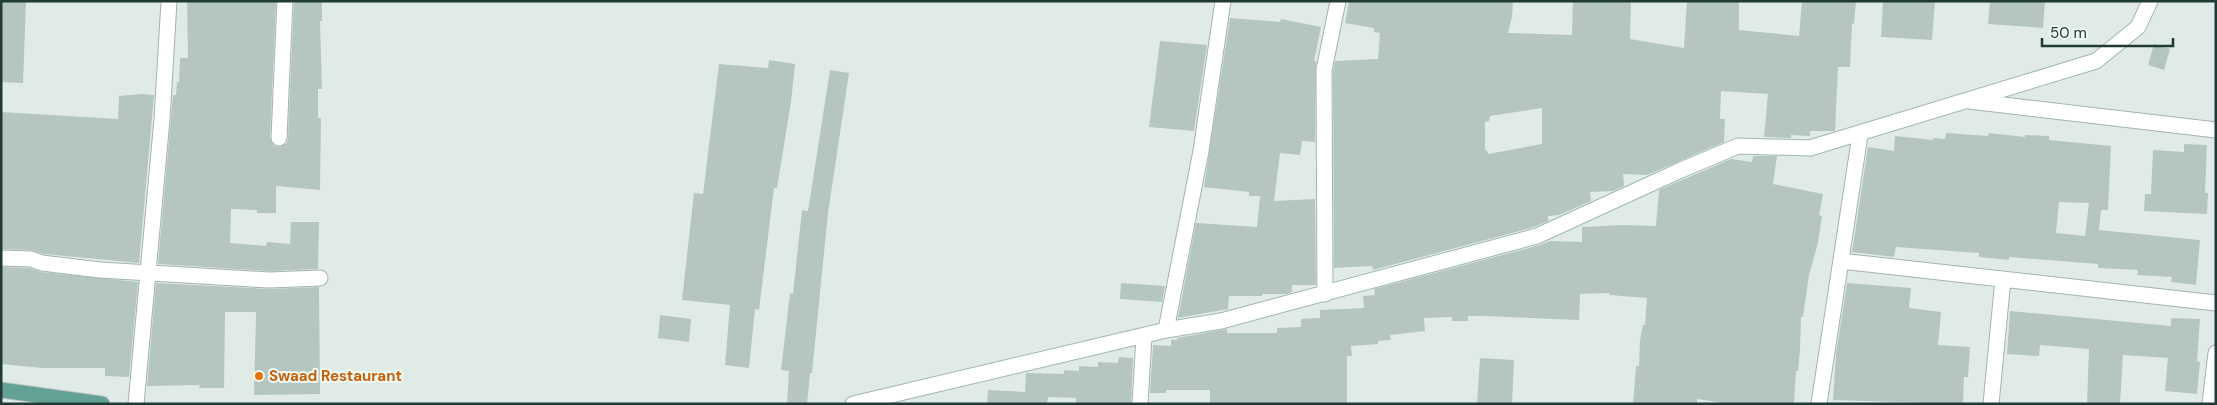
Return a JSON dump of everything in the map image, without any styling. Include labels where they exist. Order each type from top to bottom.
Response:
[{"type":"main road","points":[[1,390],[102,404]]},
{"type":"street","points":[[136,404],[146,272],[162,119],[169,1]]},
{"type":"street","points":[[279,138],[285,1]]},
{"type":"street","points":[[1166,330],[1201,151],[1223,1]]},
{"type":"street","points":[[1325,294],[1324,70],[1338,1]]},
{"type":"street","points":[[853,404],[1166,330],[1221,322],[1537,236],[1738,146],[1810,148],[1860,135],[2096,61],[2138,27],[2150,1]]},
{"type":"street","points":[[1969,101],[2216,130]]},
{"type":"street","points":[[1819,404],[1860,135]]},
{"type":"street","points":[[1,258],[32,258],[42,263],[100,270],[269,280],[320,278]]},
{"type":"street","points":[[1840,261],[2216,302]]},
{"type":"street","points":[[1991,404],[2003,279]]},
{"type":"street","points":[[1140,404],[1144,336]]},
{"type":"street","points":[[2210,404],[2216,353]]},
{"type":"building","points":[[1,1],[26,1],[23,83],[1,82]]},
{"type":"building","points":[[187,1],[276,1],[270,138],[274,146],[279,147],[287,143],[288,138],[294,1],[322,1],[322,21],[320,21],[322,89],[318,89],[318,118],[321,118],[320,190],[276,186],[276,213],[257,213],[257,210],[231,209],[230,243],[266,246],[267,242],[290,244],[291,222],[319,222],[318,269],[269,271],[158,264],[173,95],[176,95],[177,82],[179,82],[180,58],[188,58]]},
{"type":"building","points":[[1349,1],[1513,1],[1508,33],[1572,35],[1573,1],[1631,1],[1630,39],[1684,48],[1687,1],[1739,1],[1739,30],[1799,36],[1802,1],[1856,1],[1854,24],[1852,23],[1850,67],[1838,67],[1835,131],[1810,131],[1810,136],[1791,135],[1791,138],[1764,137],[1768,94],[1721,91],[1720,119],[1725,119],[1724,142],[1647,175],[1623,174],[1624,186],[1613,191],[1590,192],[1591,201],[1559,215],[1548,216],[1548,221],[1534,227],[1373,270],[1372,266],[1334,268],[1333,71],[1335,61],[1378,59],[1380,33],[1374,32],[1374,28],[1345,23]],"holes":[[[1542,108],[1542,144],[1488,154],[1487,150],[1485,151],[1485,122],[1489,121],[1490,116]]]},
{"type":"building","points":[[1883,1],[1935,1],[1932,40],[1881,37]]},
{"type":"building","points":[[1990,1],[2045,1],[2043,28],[1988,24]]},
{"type":"building","points":[[1230,18],[1280,22],[1281,19],[1321,27],[1314,61],[1316,61],[1315,142],[1302,141],[1300,155],[1280,153],[1274,201],[1315,199],[1316,285],[1292,285],[1292,292],[1287,294],[1229,296],[1228,309],[1178,318],[1196,223],[1257,227],[1260,196],[1249,196],[1249,192],[1204,187]]},
{"type":"building","points":[[1160,41],[1207,45],[1194,131],[1149,127]]},
{"type":"building","points":[[2154,44],[2170,49],[2164,70],[2148,65]]},
{"type":"building","points":[[769,60],[795,64],[791,102],[777,188],[774,188],[759,310],[755,309],[749,368],[725,365],[730,305],[682,300],[694,193],[703,194],[719,64],[768,68]]},
{"type":"building","points":[[830,70],[849,73],[828,213],[812,373],[810,373],[807,404],[787,404],[789,371],[781,370],[790,293],[793,294],[802,210],[808,211]]},
{"type":"building","points":[[154,95],[139,263],[44,254],[31,250],[1,249],[1,112],[118,119],[119,96]]},
{"type":"building","points":[[1946,133],[1988,136],[1989,133],[2025,137],[2025,135],[2049,136],[2049,140],[2111,146],[2108,210],[2101,210],[2099,230],[2200,240],[2196,285],[2171,282],[2172,277],[2137,275],[2138,270],[2098,268],[2098,264],[2009,257],[2009,260],[1979,257],[1979,253],[1896,247],[1894,257],[1852,252],[1868,147],[1894,151],[1895,136],[1933,140],[1933,138],[1945,139]],"holes":[[[2059,202],[2089,203],[2085,236],[2056,233]]]},
{"type":"building","points":[[2184,144],[2207,145],[2205,193],[2208,193],[2207,214],[2144,211],[2145,194],[2151,194],[2153,150],[2184,152]]},
{"type":"building","points":[[1753,156],[1777,156],[1773,184],[1823,194],[1819,215],[1822,216],[1818,243],[1809,275],[1803,317],[1801,317],[1800,350],[1798,371],[1796,371],[1794,404],[1732,404],[1697,399],[1697,404],[1633,404],[1636,366],[1639,366],[1640,340],[1643,325],[1645,325],[1647,298],[1609,295],[1610,293],[1580,294],[1579,320],[1483,316],[1468,316],[1468,321],[1452,321],[1452,317],[1424,318],[1425,331],[1390,335],[1391,340],[1378,341],[1378,344],[1351,346],[1352,356],[1347,356],[1347,404],[1210,404],[1210,390],[1166,390],[1166,393],[1150,393],[1153,345],[1171,346],[1171,340],[1177,340],[1177,338],[1227,329],[1227,333],[1277,333],[1277,328],[1301,327],[1301,319],[1320,318],[1320,310],[1364,308],[1363,296],[1375,295],[1374,289],[1550,241],[1582,242],[1582,227],[1656,226],[1659,190],[1731,159],[1752,162]]},
{"type":"building","points":[[1,267],[29,268],[41,272],[138,282],[129,377],[105,376],[105,368],[43,368],[1,364]]},
{"type":"building","points":[[156,283],[268,289],[319,287],[320,394],[254,395],[256,312],[225,312],[224,388],[199,388],[200,385],[147,386]]},
{"type":"building","points":[[1121,283],[1165,286],[1162,302],[1120,299]]},
{"type":"building","points":[[1847,283],[1911,288],[1909,308],[1941,312],[1938,345],[1970,347],[1968,377],[1964,377],[1963,404],[1833,400],[1836,354]]},
{"type":"building","points":[[2010,311],[2171,326],[2171,318],[2200,319],[2197,361],[2200,362],[2197,394],[2165,391],[2168,358],[2123,355],[2120,404],[2087,404],[2089,349],[2040,345],[2039,356],[2007,354]]},
{"type":"building","points":[[660,315],[691,319],[689,342],[658,338]]},
{"type":"building","points":[[1119,357],[1133,358],[1131,404],[1076,404],[1076,398],[1048,397],[1047,404],[987,404],[988,390],[1025,392],[1026,373],[1064,374],[1064,370],[1079,371],[1079,366],[1098,367],[1098,362],[1118,363]]},
{"type":"building","points":[[1480,358],[1514,360],[1512,404],[1477,404]]},
{"type":"place","name":"Swaad Restaurant","points":[[259,376]]}]
